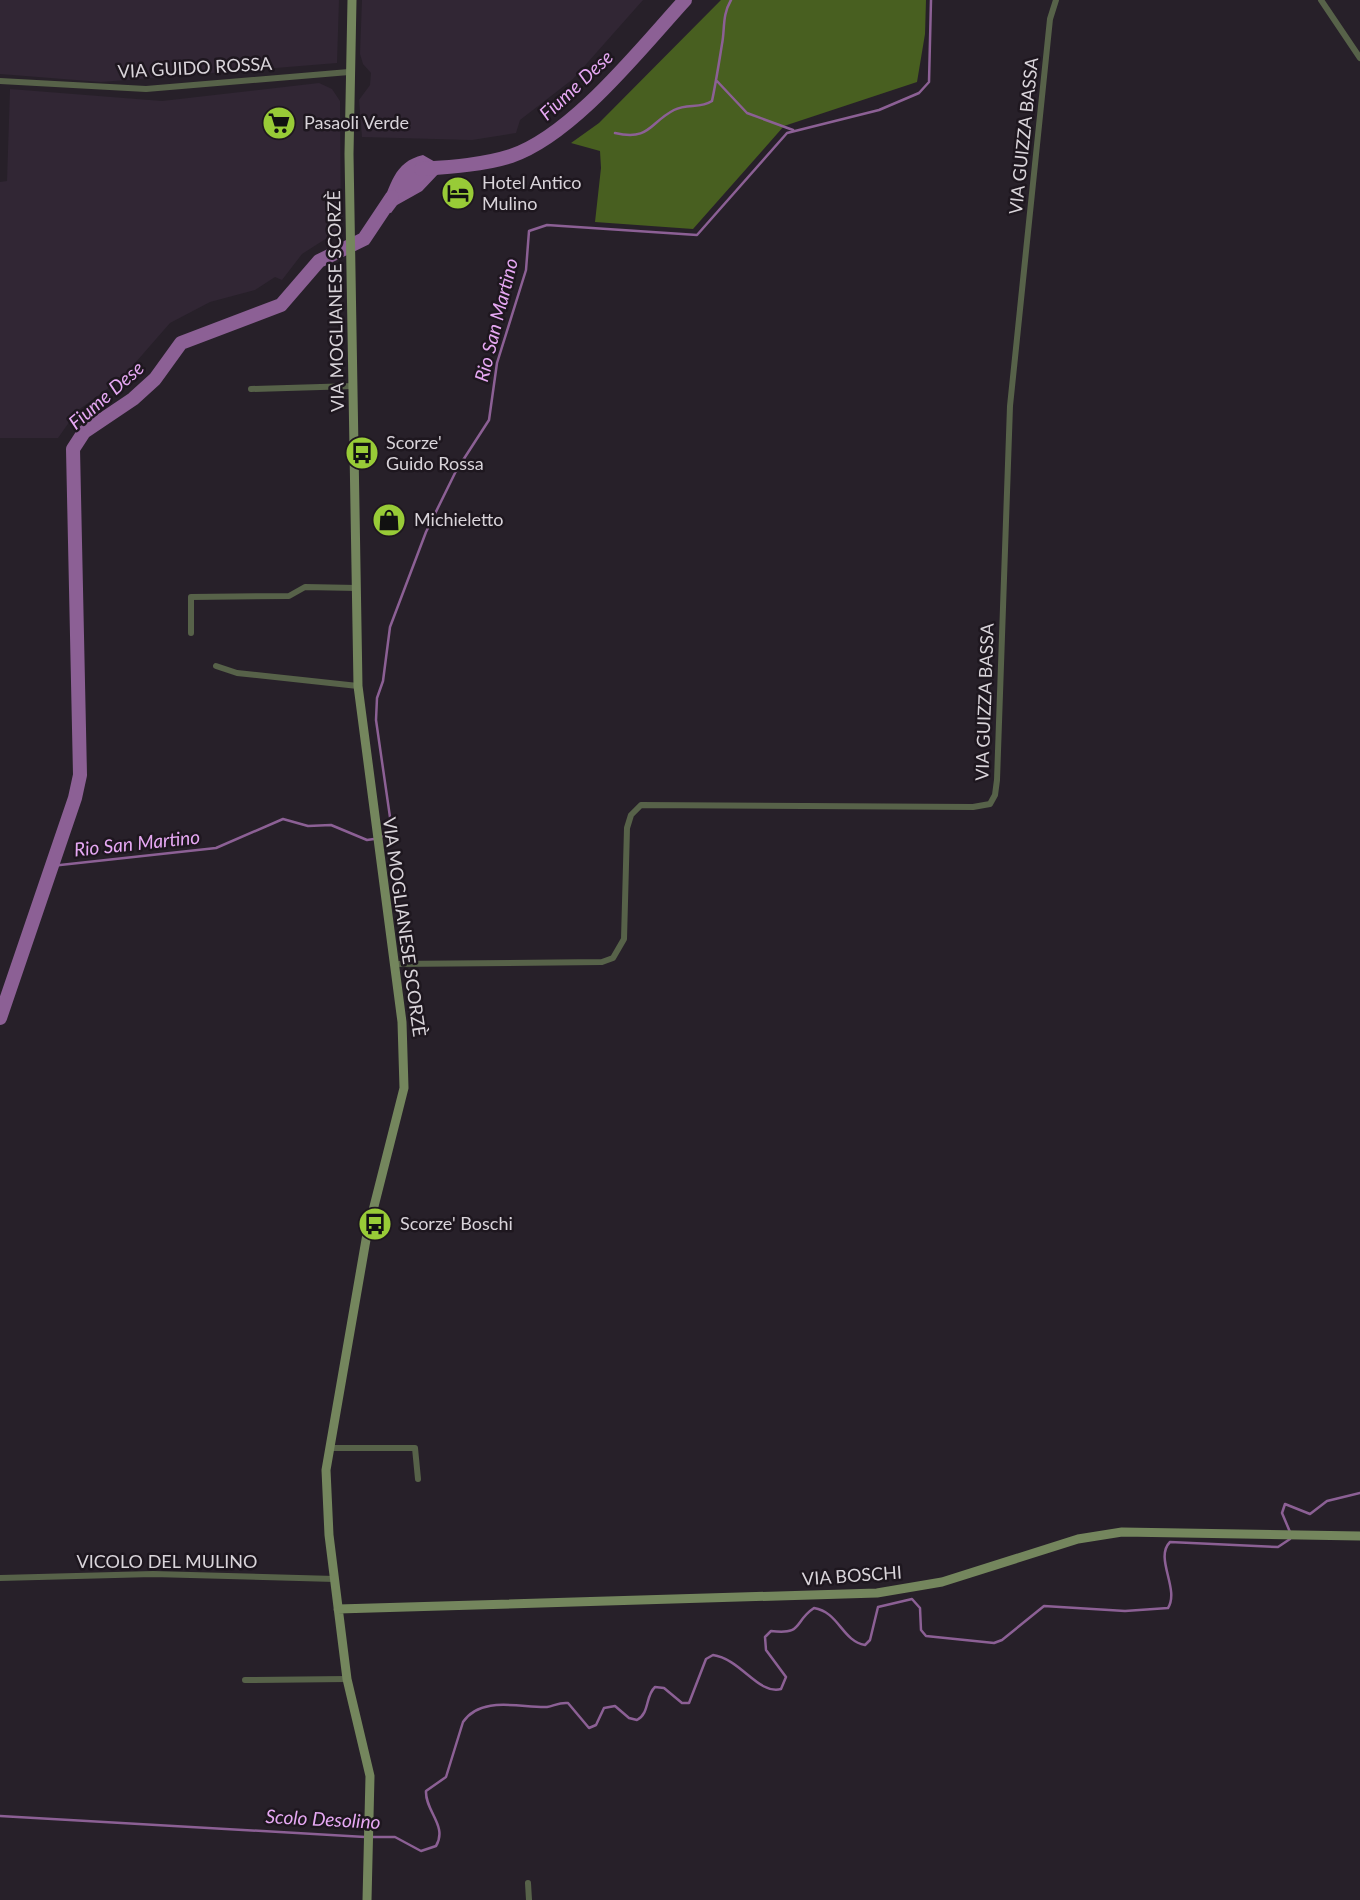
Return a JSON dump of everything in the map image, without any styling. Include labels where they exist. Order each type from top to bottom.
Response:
[{"type":"main road","name":"VIA MOGLIANESE SCORZÈ","points":[[352,0],[349,72],[358,685],[405,1050],[404,1088],[367,1234],[329,1448],[325,1494],[347,1679],[369,1767],[367,1900]]},
{"type":"main road","name":"VIA BOSCHI","points":[[338,1609],[877,1593],[942,1582],[1078,1539],[1122,1532],[1360,1536]]},
{"type":"street","name":"VIA GUIZZA BASSA","points":[[394,964],[602,962],[612,958],[624,939],[627,828],[631,815],[641,805],[973,807],[990,804],[995,795],[997,779],[1010,407],[1050,19],[1056,0]]},
{"type":"street","points":[[1321,0],[1360,58]]},
{"type":"street","name":"VIA GUIDO ROSSA","points":[[0,81],[146,89],[349,72]]},
{"type":"street","points":[[251,389],[354,386]]},
{"type":"street","points":[[191,633],[191,597],[289,596],[305,587],[357,588]]},
{"type":"street","points":[[216,666],[237,673],[358,685]]},
{"type":"street","points":[[329,1448],[415,1448],[418,1479]]},
{"type":"street","name":"VICOLO DEL MULINO","points":[[0,1578],[153,1574],[335,1578]]},
{"type":"street","points":[[245,1680],[347,1679]]},
{"type":"street","points":[[528,1883],[529,1900]]},
{"type":"shaded area","points":[[0,0],[339,0],[337,63],[101,82],[0,74]]},
{"type":"shaded area","points":[[362,0],[643,0],[573,79],[520,120],[516,133],[472,140],[362,137],[359,100],[370,85],[371,73],[363,64],[360,54]]},
{"type":"shaded area","points":[[319,83],[332,89],[340,101],[341,229],[302,254],[282,280],[275,277],[255,290],[210,302],[170,323],[122,378],[77,411],[58,438],[0,438],[0,182],[7,181],[10,89],[162,101]]},
{"type":"shaded area","points":[[423,155],[437,163],[439,173],[422,191],[397,205],[391,213],[380,210],[399,169],[413,158]]},
{"type":"green space","points":[[721,0],[926,0],[925,34],[917,82],[784,126],[693,229],[595,222],[601,168],[600,151],[571,143],[599,123]]},
{"type":"waterway","name":"Fiume Dese","points":[[421,169],[489,162],[511,156],[558,130],[605,88],[685,0]]},
{"type":"waterway","points":[[615,133],[642,133],[674,110],[712,101],[725,17],[731,0]]},
{"type":"waterway","name":"Rio San Martino","points":[[381,837],[387,834],[391,824],[376,720],[377,698],[383,681],[390,627],[426,532],[456,471],[489,420],[497,363],[526,270],[529,231],[547,225],[697,235],[787,133],[879,110],[919,93],[929,82],[931,0]]},
{"type":"waterway","points":[[716,80],[747,113],[793,130]]},
{"type":"waterway","name":"Fiume Dese","points":[[0,1018],[75,798],[80,775],[73,449],[84,432],[133,399],[155,379],[181,343],[281,305],[319,261],[364,239],[392,197]]},
{"type":"waterway","name":"Rio San Martino","points":[[51,866],[216,848],[283,819],[308,826],[331,825],[367,840],[374,839]]},
{"type":"waterway","name":"Scolo Desolino","points":[[1290,1532],[1282,1513],[1285,1504],[1310,1514],[1327,1501],[1360,1493]]},
{"type":"waterway","name":"Scolo Desolino","points":[[372,1837],[395,1837],[421,1851],[436,1846],[439,1839],[438,1825],[426,1791],[446,1777],[463,1722],[480,1708],[502,1705],[547,1707],[568,1703],[589,1728],[596,1725],[604,1708],[615,1706],[629,1718],[637,1720],[644,1713],[655,1687],[664,1688],[682,1703],[689,1703],[706,1659],[713,1655],[732,1663],[765,1687],[781,1689],[786,1677],[766,1650],[765,1637],[771,1631],[794,1629],[814,1608],[829,1615],[851,1638],[865,1645],[870,1640],[878,1607],[912,1599],[920,1608],[921,1630],[926,1636],[994,1643],[1002,1640],[1044,1606],[1125,1611],[1168,1608],[1171,1592],[1165,1556],[1170,1542],[1278,1547],[1290,1539]]},
{"type":"waterway","name":"Scolo Desolino","points":[[0,1816],[365,1837]]},
{"type":"place","name":"Pasaoli Verde","points":[[279,123]]},
{"type":"place","name":"Hotel Antico Mulino","points":[[458,193]]},
{"type":"place","name":"Scorze' Guido Rossa","points":[[362,453]]},
{"type":"place","name":"Michieletto","points":[[389,520]]},
{"type":"place","name":"Scorze' Boschi","points":[[375,1224]]}]
